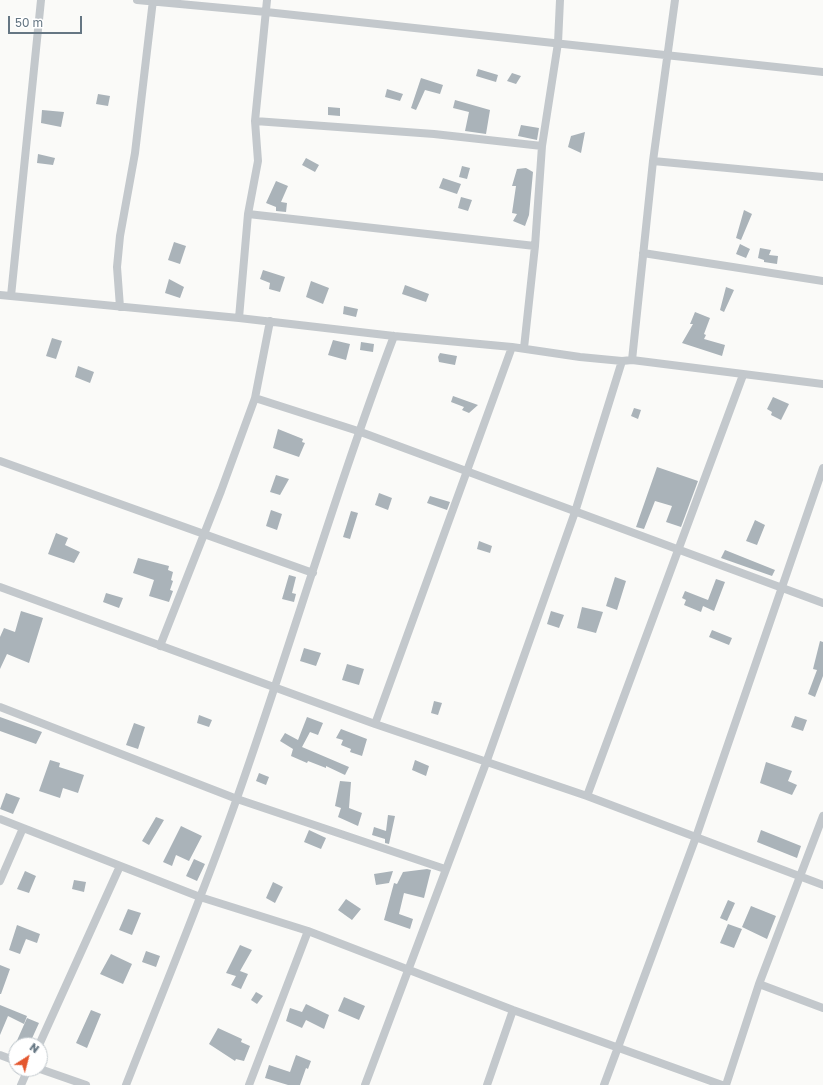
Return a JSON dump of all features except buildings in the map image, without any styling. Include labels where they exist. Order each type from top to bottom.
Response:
[{"type":"street","points":[[11,296],[41,0]]},
{"type":"street","points":[[137,0],[266,12],[823,72]]},
{"type":"street","points":[[238,318],[248,214],[258,161],[255,121],[267,0]]},
{"type":"street","points":[[524,348],[535,246],[542,146],[558,43],[560,0]]},
{"type":"street","points":[[632,360],[653,160],[668,56],[674,0]]},
{"type":"street","points":[[120,307],[117,267],[120,236],[135,153],[153,1]]},
{"type":"street","points":[[255,121],[434,134],[542,146]]},
{"type":"street","points":[[653,160],[823,177]]},
{"type":"street","points":[[248,214],[535,246]]},
{"type":"street","points":[[643,253],[823,281]]},
{"type":"street","points":[[0,295],[270,321],[394,336],[524,348],[823,384]]},
{"type":"street","points":[[160,646],[255,398],[270,321]]},
{"type":"street","points":[[126,1085],[200,897],[236,799],[313,573],[358,431],[394,336]]},
{"type":"street","points":[[375,724],[512,347]]},
{"type":"street","points":[[365,1085],[486,763],[575,512],[622,361]]},
{"type":"street","points":[[588,796],[743,375]]},
{"type":"street","points":[[255,398],[358,431],[678,551],[823,603]]},
{"type":"street","points":[[0,461],[313,573]]},
{"type":"street","points":[[604,1085],[696,837],[823,468]]},
{"type":"street","points":[[0,587],[375,724],[486,763],[588,796],[823,885]]},
{"type":"street","points":[[0,707],[236,799],[445,869]]},
{"type":"street","points":[[726,1085],[759,984],[823,816]]},
{"type":"street","points":[[0,819],[200,897],[308,931],[513,1010],[722,1085]]},
{"type":"street","points":[[0,880],[23,828]]},
{"type":"street","points":[[43,1037],[120,866]]},
{"type":"street","points":[[249,1085],[308,931]]},
{"type":"street","points":[[759,984],[823,1008]]},
{"type":"street","points":[[487,1085],[513,1010]]},
{"type":"street","points":[[48,1072],[86,1085]]}]
